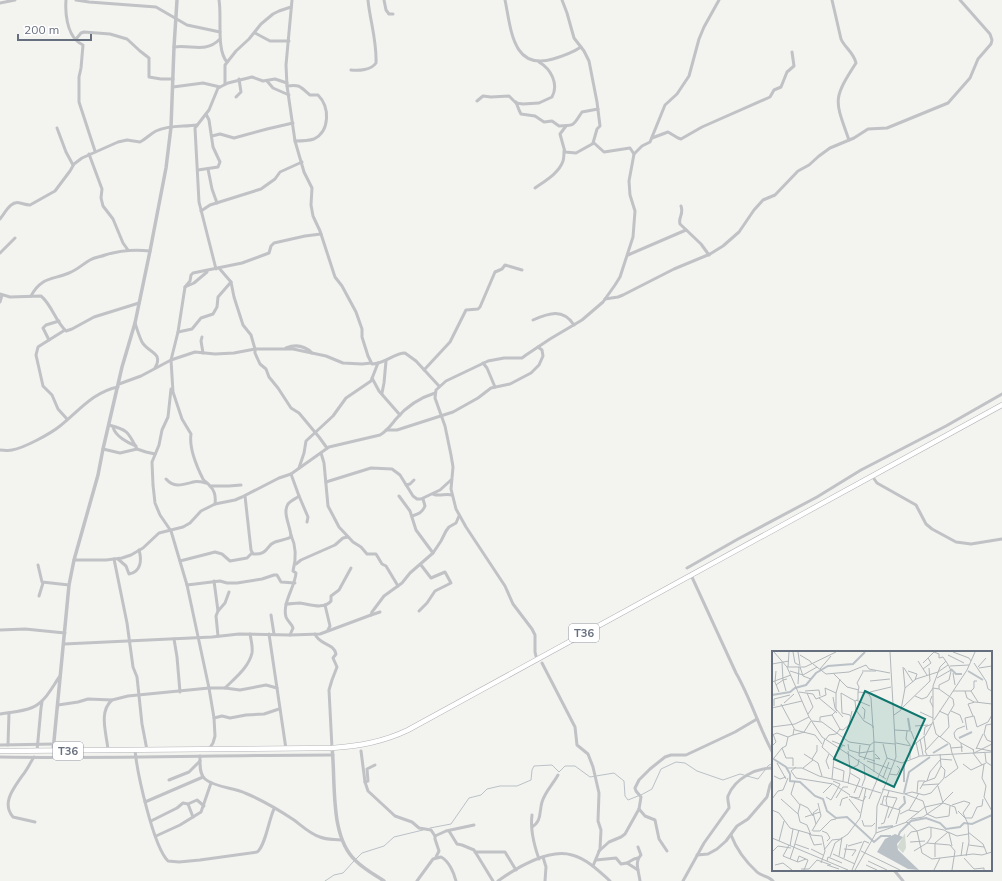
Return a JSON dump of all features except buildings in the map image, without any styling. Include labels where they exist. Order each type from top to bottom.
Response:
[{"type":"highway","name":"T36","points":[[0,751],[332,748],[361,746],[390,738],[408,730],[537,660],[1002,405]]},
{"type":"street","points":[[0,3],[12,0]]},
{"type":"street","points":[[66,0],[66,18],[69,27],[76,39],[82,45],[79,77],[79,102],[95,151]]},
{"type":"street","points":[[76,0],[156,7],[187,25],[220,32]]},
{"type":"street","points":[[111,0],[114,4]]},
{"type":"street","points":[[53,750],[69,585],[74,560],[98,475],[103,450],[111,426],[122,367],[139,303],[166,168],[171,126],[177,0]]},
{"type":"street","points":[[219,0],[220,39],[223,56],[227,62]]},
{"type":"street","points":[[292,0],[286,64],[287,84],[295,141],[304,172],[312,188],[310,201],[311,212],[321,234],[335,277],[342,286],[358,318],[371,363]]},
{"type":"street","points":[[351,70],[362,70],[372,67],[376,62],[368,0]]},
{"type":"street","points":[[384,0],[386,12],[393,14]]},
{"type":"street","points":[[477,101],[483,96],[509,96],[516,102],[523,104],[539,103],[553,96],[555,86],[547,67],[539,62],[528,59],[518,49],[510,27],[506,0]]},
{"type":"street","points":[[562,0],[574,38],[589,61],[598,102],[600,126],[597,129],[593,143],[576,153],[564,151]]},
{"type":"street","points":[[537,660],[535,652],[535,636],[532,629],[513,604],[505,586],[459,516],[452,495],[452,467],[446,434],[442,416],[435,398],[435,393],[439,386],[446,381],[482,363],[497,359],[522,358],[574,325],[589,314],[605,299],[620,277],[634,237],[636,217],[630,195],[629,181],[634,154],[642,146],[650,142],[665,105],[677,94],[689,76],[702,33],[719,0]]},
{"type":"street","points":[[832,0],[841,39],[856,61],[842,86],[838,97],[839,112],[849,140]]},
{"type":"street","points":[[605,299],[623,295],[674,269],[709,255],[723,246],[734,237],[764,200],[778,193],[798,171],[810,165],[830,148],[849,140],[868,129],[887,128],[899,122],[919,116],[944,105],[952,99],[970,78],[978,59],[991,44],[992,38],[960,0]]},
{"type":"street","points":[[225,84],[225,65],[236,51],[255,33],[261,24],[273,14],[279,10],[291,7]]},
{"type":"street","points":[[76,39],[81,33],[84,32],[110,34],[127,39],[149,58],[150,77],[173,79]]},
{"type":"street","points":[[255,33],[270,41],[289,41]]},
{"type":"street","points":[[174,47],[208,47],[220,39]]},
{"type":"street","points":[[539,62],[573,53],[581,47]]},
{"type":"street","points":[[652,138],[668,132],[678,138],[681,138],[702,126],[770,97],[774,90],[781,87],[787,72],[794,66],[792,52]]},
{"type":"street","points":[[295,141],[310,140],[318,136],[326,124],[324,102],[318,95],[310,95],[300,86],[287,84],[275,79],[263,81],[252,77],[239,79],[225,84],[217,90],[213,102],[194,130],[198,170],[198,192],[201,211],[218,269],[231,282],[243,325],[251,335],[255,353],[260,364],[267,370],[269,377],[291,408],[299,413],[327,448]]},
{"type":"street","points":[[236,97],[241,92],[239,79]]},
{"type":"street","points":[[267,81],[272,88],[289,95]]},
{"type":"street","points":[[173,87],[203,83],[220,87]]},
{"type":"street","points":[[516,102],[518,110],[521,114],[535,116],[544,122],[552,121],[559,126],[575,124],[581,113],[598,109]]},
{"type":"street","points":[[198,170],[208,170],[219,166],[220,162],[214,151],[209,120],[206,114]]},
{"type":"street","points":[[212,136],[220,134],[234,138],[293,123]]},
{"type":"street","points":[[0,219],[12,204],[18,202],[30,205],[55,191],[73,166],[95,151],[124,141],[140,142],[154,131],[171,126],[197,125]]},
{"type":"street","points":[[535,188],[552,176],[564,160],[564,151],[560,134],[566,126]]},
{"type":"street","points":[[57,128],[73,166]]},
{"type":"street","points":[[593,143],[604,152],[630,148],[634,154]]},
{"type":"street","points":[[89,154],[102,189],[101,198],[103,206],[115,222],[123,243],[128,250]]},
{"type":"street","points":[[201,211],[217,203],[260,189],[275,179],[280,172],[302,162]]},
{"type":"street","points":[[208,170],[217,203]]},
{"type":"street","points":[[681,206],[683,212],[679,222],[701,244],[709,255]]},
{"type":"street","points":[[628,255],[686,230]]},
{"type":"street","points":[[209,749],[215,736],[214,718],[209,688],[187,585],[180,561],[171,531],[160,515],[155,503],[152,468],[162,430],[168,417],[172,385],[171,360],[178,332],[185,287],[190,281],[191,274],[242,263],[269,254],[272,245],[278,242],[321,234]]},
{"type":"street","points":[[0,253],[15,238]]},
{"type":"street","points":[[0,246],[4,248]]},
{"type":"street","points":[[31,296],[36,287],[44,281],[68,274],[93,258],[104,256],[112,252],[128,250],[150,251]]},
{"type":"street","points":[[424,370],[452,339],[466,310],[478,309],[480,307],[495,272],[502,269],[505,265],[522,270]]},
{"type":"street","points":[[185,287],[194,283],[208,271]]},
{"type":"street","points":[[178,332],[192,329],[201,318],[212,314],[217,307],[218,297],[231,282]]},
{"type":"street","points":[[0,302],[1,295],[10,297],[39,295],[45,300],[65,330]]},
{"type":"street","points":[[67,419],[58,409],[52,395],[43,386],[36,358],[38,347],[65,330],[72,329],[94,316],[139,303]]},
{"type":"street","points":[[533,320],[554,313],[559,313],[566,316],[574,325]]},
{"type":"street","points":[[49,340],[43,328],[44,326],[58,321]]},
{"type":"street","points":[[134,323],[143,343],[157,356],[158,363],[155,368]]},
{"type":"street","points":[[202,337],[201,341],[203,353]]},
{"type":"street","points":[[386,430],[397,430],[448,415],[472,402],[489,389],[510,384],[534,371],[544,356],[542,350],[538,347]]},
{"type":"street","points":[[0,450],[14,450],[50,433],[85,402],[102,392],[171,360],[193,352],[215,354],[234,353],[255,348],[285,349],[326,356],[343,364],[378,364],[399,354],[405,353],[416,361],[439,386]]},
{"type":"street","points":[[382,393],[386,361]]},
{"type":"street","points":[[482,363],[495,387]]},
{"type":"street","points":[[299,468],[306,441],[339,409],[346,398],[368,383],[372,378],[378,364]]},
{"type":"street","points":[[372,378],[400,415]]},
{"type":"street","points":[[172,385],[182,418],[191,432],[190,440],[202,477],[214,493],[215,504]]},
{"type":"street","points":[[74,560],[90,561],[116,559],[131,555],[159,533],[187,526],[201,511],[215,504],[235,500],[279,478],[291,474],[327,448],[336,444],[375,436],[386,430],[410,405],[435,393]]},
{"type":"street","points":[[687,568],[738,538],[817,497],[861,470],[927,437],[1002,394]]},
{"type":"street","points":[[111,426],[129,444],[146,452],[155,454]]},
{"type":"street","points":[[111,426],[126,431],[137,447]]},
{"type":"street","points":[[103,450],[120,453],[137,447]]},
{"type":"street","points":[[321,452],[324,463],[328,506],[339,527],[353,542],[364,549],[367,554],[376,554],[382,564],[386,566],[398,586]]},
{"type":"street","points":[[326,482],[370,468],[390,468],[400,475],[417,499],[423,499],[442,488],[451,480]]},
{"type":"street","points":[[291,474],[308,517],[307,522]]},
{"type":"street","points":[[872,476],[877,483],[916,504],[926,524],[932,529],[956,542],[971,544],[1002,539]]},
{"type":"street","points":[[166,479],[170,483],[177,486],[195,482],[206,482]]},
{"type":"street","points":[[406,485],[410,484],[414,480]]},
{"type":"street","points":[[210,486],[241,485]]},
{"type":"street","points":[[433,494],[439,496],[446,494],[452,495]]},
{"type":"street","points":[[245,496],[252,553]]},
{"type":"street","points":[[296,564],[294,542],[288,523],[287,508],[288,504],[299,496]]},
{"type":"street","points":[[398,496],[410,511],[416,530],[433,553]]},
{"type":"street","points":[[412,516],[419,514],[423,510],[425,506],[423,499]]},
{"type":"street","points":[[372,615],[372,612],[384,596],[402,583],[410,573],[433,553],[438,547],[446,531],[449,527],[456,523],[459,516]]},
{"type":"street","points":[[252,553],[256,554],[267,551],[274,542],[288,538],[291,535]]},
{"type":"street","points":[[290,635],[293,628],[286,617],[285,611],[286,604],[295,583],[296,573],[293,571],[296,564],[301,560],[348,537]]},
{"type":"street","points":[[116,559],[126,566],[130,574],[140,565],[141,558],[139,550]]},
{"type":"street","points":[[180,561],[211,552],[222,554],[230,561],[247,558],[252,553]]},
{"type":"street","points":[[116,559],[133,667],[137,677],[142,724],[147,750]]},
{"type":"street","points":[[38,565],[40,579],[43,583],[39,596]]},
{"type":"street","points":[[419,611],[427,603],[435,591],[451,583],[445,572],[430,578],[421,565]]},
{"type":"street","points":[[286,604],[301,603],[315,606],[330,603],[331,596],[338,590],[351,568]]},
{"type":"street","points":[[187,585],[214,581],[237,583],[274,575],[277,575],[281,582],[295,583]]},
{"type":"street","points":[[691,575],[772,751]]},
{"type":"street","points":[[214,581],[218,611]]},
{"type":"street","points":[[43,583],[69,585]]},
{"type":"street","points":[[218,636],[216,616],[218,611],[225,603],[228,592]]},
{"type":"street","points":[[325,605],[330,625],[328,630]]},
{"type":"street","points":[[64,644],[198,638],[250,634],[320,634],[380,612]]},
{"type":"street","points":[[271,614],[274,634]]},
{"type":"street","points":[[0,630],[25,629],[64,633]]},
{"type":"street","points":[[225,688],[239,674],[250,658],[252,651],[250,634]]},
{"type":"street","points":[[269,634],[286,749]]},
{"type":"street","points":[[315,634],[318,640],[332,647],[336,652],[334,658],[337,668],[329,690],[337,813],[341,840],[355,860],[384,881]]},
{"type":"street","points":[[174,639],[180,692]]},
{"type":"street","points":[[542,663],[575,727],[577,744],[586,752],[593,767],[599,793],[598,821],[601,830],[599,851],[593,866]]},
{"type":"street","points":[[0,714],[31,708],[39,704],[61,675]]},
{"type":"street","points":[[58,705],[88,699],[112,700],[121,697],[209,688],[244,689],[266,685],[277,688]]},
{"type":"street","points":[[37,751],[40,708],[44,698]]},
{"type":"street","points":[[108,750],[105,715],[107,706],[112,700]]},
{"type":"street","points":[[214,718],[222,716],[230,718],[264,714],[279,709]]},
{"type":"street","points":[[8,745],[9,713]]},
{"type":"street","points":[[599,851],[609,842],[621,838],[625,834],[639,809],[641,797],[636,791],[637,782],[657,762],[671,755],[686,755],[735,732],[757,719]]},
{"type":"street","points":[[0,745],[54,744]]},
{"type":"street","points":[[135,750],[140,783],[145,802],[156,836],[168,861],[200,860],[257,852],[262,847],[274,808]]},
{"type":"street","points":[[361,751],[365,782],[368,791],[394,815],[412,822],[419,828],[431,830],[435,836],[439,851],[436,858],[431,862],[417,881]]},
{"type":"street","points":[[0,757],[136,758],[333,755]]},
{"type":"street","points":[[200,756],[203,778],[211,783],[245,792],[293,819],[317,836],[341,840]]},
{"type":"street","points":[[34,757],[14,788],[8,801],[9,812],[13,817],[35,822]]},
{"type":"street","points":[[170,780],[189,772],[200,761]]},
{"type":"street","points":[[365,782],[368,781],[367,769],[375,765]]},
{"type":"street","points":[[683,881],[697,855],[729,808],[728,795],[737,783],[752,772],[763,768],[772,768]]},
{"type":"street","points":[[532,827],[537,824],[542,801],[558,775]]},
{"type":"street","points":[[145,802],[203,778]]},
{"type":"street","points":[[697,855],[714,851],[731,835],[737,826],[748,819],[766,797],[772,782]]},
{"type":"street","points":[[156,836],[201,812],[211,783]]},
{"type":"street","points":[[151,821],[177,808],[181,803],[188,804],[197,800],[204,806]]},
{"type":"street","points":[[188,804],[193,817]]},
{"type":"street","points":[[639,809],[646,816],[655,820],[659,839],[667,851]]},
{"type":"street","points":[[532,815],[535,847],[539,859]]},
{"type":"street","points":[[435,836],[474,825]]},
{"type":"street","points":[[449,831],[457,844],[472,849],[475,852],[492,881]]},
{"type":"street","points":[[731,835],[738,849],[756,871],[773,881]]},
{"type":"street","points":[[638,847],[641,855],[638,858],[640,881]]},
{"type":"street","points":[[475,852],[505,852],[516,870]]},
{"type":"street","points":[[498,881],[516,870],[543,857],[557,854],[568,854],[580,858],[593,866],[610,881]]},
{"type":"street","points":[[436,858],[441,857],[444,859],[456,881]]},
{"type":"street","points":[[543,857],[546,867],[545,881]]},
{"type":"street","points":[[596,860],[609,860],[615,858],[619,860],[621,864],[638,858]]},
{"type":"street","points":[[627,863],[638,870]]},
{"type":"street","points":[[895,871],[903,881]]},
{"type":"waterway","points":[[641,795],[652,789],[661,769],[676,762],[685,763],[697,771],[723,780],[740,774],[744,775]]},
{"type":"waterway","points":[[767,767],[772,764]]},
{"type":"waterway","points":[[430,828],[451,824],[469,798],[481,795],[487,789],[500,786],[517,786],[531,780],[534,766],[552,765],[559,772],[565,766],[575,766],[590,777],[614,773],[624,781],[625,796],[628,800],[638,796]]},
{"type":"waterway","points":[[747,776],[758,779],[765,770]]},
{"type":"waterway","points":[[356,859],[362,853],[384,846],[394,837],[423,830]]},
{"type":"waterway","points":[[325,881],[334,875],[343,873],[354,861]]}]
